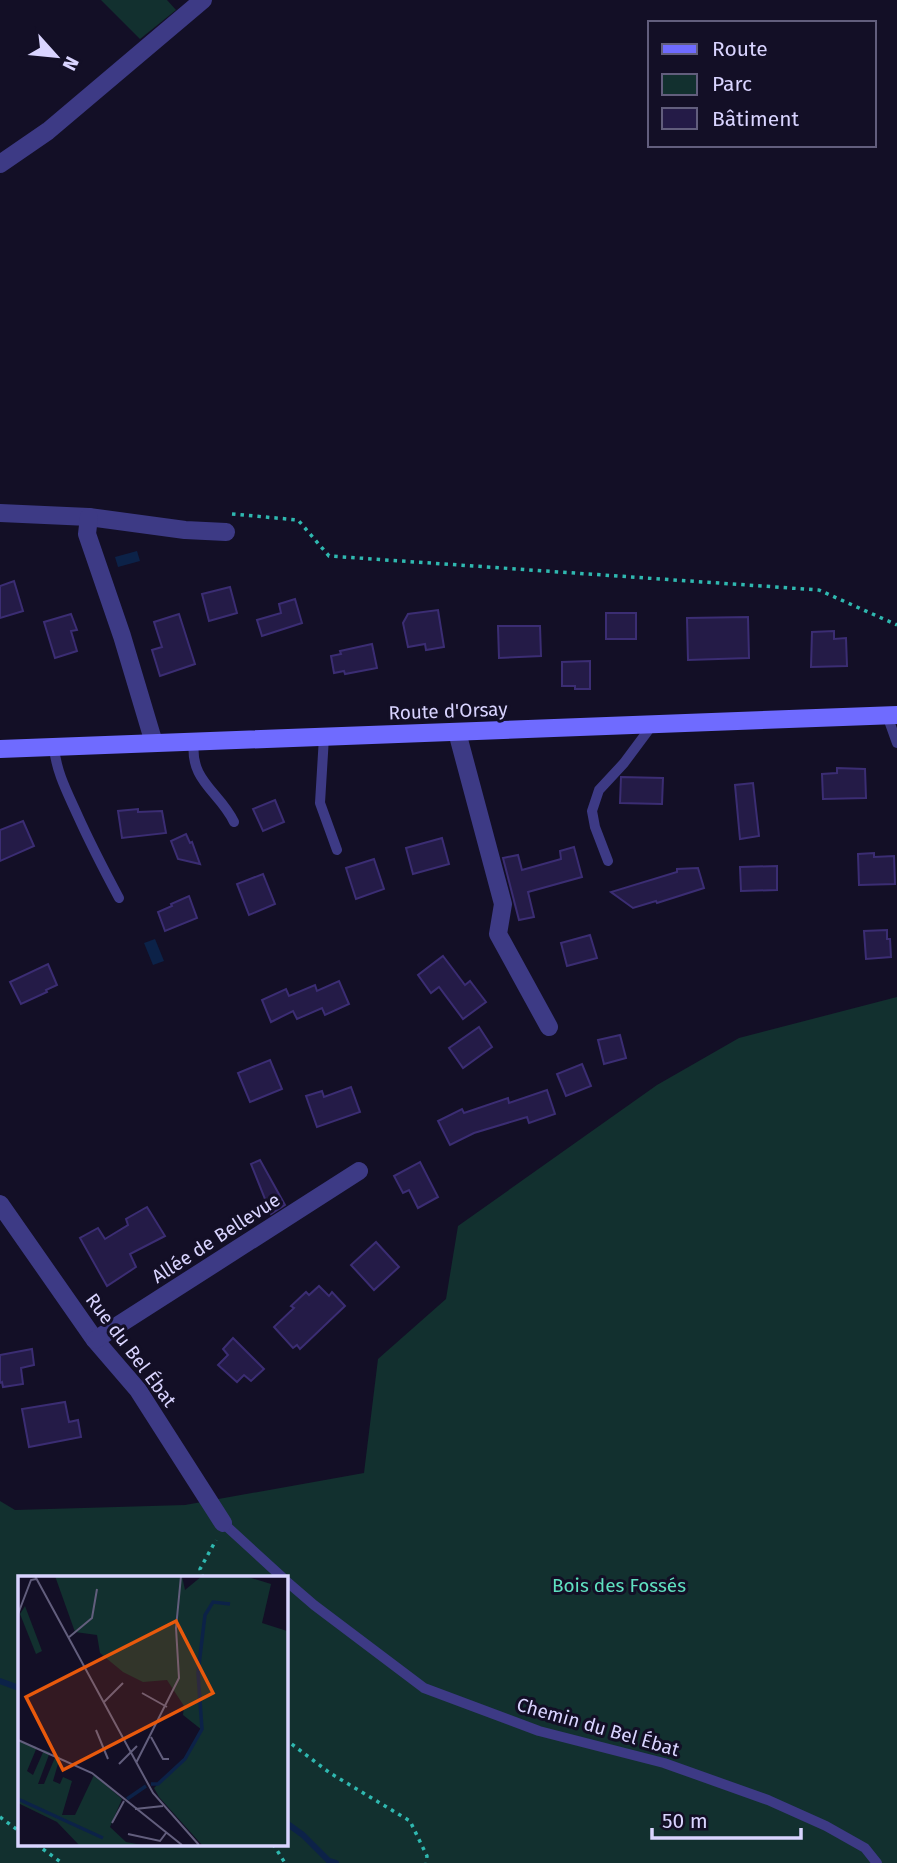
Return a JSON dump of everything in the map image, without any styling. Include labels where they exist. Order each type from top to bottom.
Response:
[{"type":"main road","name":"Route d'Orsay","points":[[0,749],[892,715]]},
{"type":"street","points":[[0,164],[48,131],[203,0]]},
{"type":"street","points":[[0,513],[89,517],[185,530],[226,532]]},
{"type":"street","points":[[89,517],[87,534],[122,636],[154,743]]},
{"type":"street","points":[[457,732],[503,904],[498,934],[549,1027]]},
{"type":"street","name":"Allée de Bellevue","points":[[96,1340],[359,1171]]},
{"type":"street","name":"Rue du Bel Ébat","points":[[0,1204],[96,1340],[138,1390],[226,1527]]},
{"type":"lane","points":[[892,715],[897,743]]},
{"type":"lane","points":[[608,861],[592,811],[599,790],[653,724]]},
{"type":"lane","points":[[324,737],[320,803],[337,850]]},
{"type":"lane","points":[[194,741],[194,764],[202,782],[223,803],[234,822]]},
{"type":"lane","points":[[54,747],[55,763],[67,793],[118,898]]},
{"type":"lane","name":"Chemin du Bel Ébat","points":[[226,1527],[281,1576]]},
{"type":"lane","name":"Chemin du Bel Ébat","points":[[287,1582],[425,1688],[539,1731],[664,1763],[768,1800],[826,1826],[865,1849],[877,1863]]},
{"type":"path","points":[[230,514],[298,520],[329,556],[819,590],[897,625]]},
{"type":"path","points":[[202,1576],[200,1569],[226,1527]]},
{"type":"path","points":[[287,1741],[330,1773],[410,1821],[427,1856],[426,1863]]},
{"type":"path","points":[[0,1817],[18,1830]]},
{"type":"path","points":[[39,1846],[62,1863]]},
{"type":"path","points":[[274,1846],[285,1863]]},
{"type":"green space","points":[[101,0],[167,0],[176,10],[140,39]]},
{"type":"green space","name":"Bois des Fossés","points":[[897,997],[897,1863],[0,1863],[0,1501],[15,1510],[185,1505],[364,1473],[378,1359],[446,1299],[458,1226],[657,1085],[739,1038]]},
{"type":"water","points":[[137,551],[140,561],[118,567],[115,557]]},
{"type":"water","points":[[155,939],[164,961],[153,965],[144,943]]},
{"type":"building","points":[[14,581],[23,611],[0,618],[0,586]]},
{"type":"building","points":[[230,587],[237,613],[209,621],[202,594]]},
{"type":"building","points":[[295,599],[302,623],[262,636],[257,620],[281,613],[279,604]]},
{"type":"building","points":[[438,610],[444,647],[426,650],[425,644],[408,647],[403,623],[408,614]]},
{"type":"building","points":[[606,613],[636,613],[636,639],[606,639]]},
{"type":"building","points":[[71,614],[77,630],[71,631],[77,651],[55,658],[44,622]]},
{"type":"building","points":[[179,614],[195,664],[160,676],[152,650],[162,647],[154,622]]},
{"type":"building","points":[[748,617],[749,658],[688,660],[687,618]]},
{"type":"building","points":[[498,626],[540,626],[541,656],[499,658]]},
{"type":"building","points":[[834,631],[834,639],[846,638],[847,666],[811,667],[812,632]]},
{"type":"building","points":[[372,644],[377,668],[345,674],[344,671],[334,673],[331,656],[341,654],[340,651]]},
{"type":"building","points":[[590,661],[590,689],[562,686],[562,662]]},
{"type":"building","points":[[837,768],[865,769],[866,798],[823,799],[822,774],[837,773]]},
{"type":"building","points":[[621,777],[663,778],[662,804],[620,803]]},
{"type":"building","points":[[753,783],[759,836],[740,839],[735,785]]},
{"type":"building","points":[[275,800],[284,822],[263,831],[253,809]]},
{"type":"building","points":[[138,809],[138,812],[162,811],[166,833],[122,838],[118,811]]},
{"type":"building","points":[[23,821],[34,846],[0,861],[0,830]]},
{"type":"building","points":[[186,834],[200,864],[178,859],[171,841]]},
{"type":"building","points":[[442,838],[449,864],[413,874],[406,848]]},
{"type":"building","points":[[574,847],[582,877],[528,892],[534,917],[519,920],[503,858],[518,855],[522,870],[561,859],[560,851]]},
{"type":"building","points":[[874,853],[874,857],[894,856],[895,884],[859,885],[858,854]]},
{"type":"building","points":[[374,859],[384,889],[356,899],[346,868]]},
{"type":"building","points":[[777,866],[777,890],[741,891],[740,867]]},
{"type":"building","points":[[698,868],[704,888],[657,903],[656,901],[633,908],[611,892],[677,872],[677,869]]},
{"type":"building","points":[[263,874],[275,904],[249,915],[237,884]]},
{"type":"building","points":[[189,896],[197,918],[165,931],[158,912]]},
{"type":"building","points":[[887,930],[891,957],[866,959],[864,931]]},
{"type":"building","points":[[590,935],[597,958],[567,966],[561,943]]},
{"type":"building","points":[[443,956],[465,985],[470,981],[486,1002],[463,1019],[439,987],[431,993],[418,975]]},
{"type":"building","points":[[48,964],[57,985],[21,1004],[10,982]]},
{"type":"building","points":[[339,981],[349,1004],[325,1015],[322,1008],[297,1019],[293,1011],[271,1022],[262,1000],[286,989],[289,996],[315,985],[317,991]]},
{"type":"building","points":[[479,1027],[492,1047],[463,1068],[449,1048]]},
{"type":"building","points":[[620,1035],[626,1058],[604,1064],[598,1040]]},
{"type":"building","points":[[270,1060],[282,1089],[250,1102],[238,1073]]},
{"type":"building","points":[[582,1064],[591,1086],[566,1096],[557,1074]]},
{"type":"building","points":[[351,1087],[360,1112],[317,1127],[306,1096],[322,1091],[324,1097]]},
{"type":"building","points":[[547,1090],[555,1114],[529,1123],[527,1117],[474,1133],[450,1145],[438,1121],[462,1109],[464,1113],[508,1098],[509,1103]]},
{"type":"building","points":[[260,1160],[285,1205],[271,1214],[251,1164]]},
{"type":"building","points":[[420,1162],[438,1197],[418,1208],[409,1190],[403,1193],[394,1176]]},
{"type":"building","points":[[147,1207],[165,1236],[130,1254],[136,1267],[107,1286],[80,1238],[98,1228],[105,1239],[128,1225],[126,1219]]},
{"type":"building","points":[[376,1242],[399,1267],[374,1290],[351,1265]]},
{"type":"building","points":[[319,1286],[329,1296],[332,1292],[345,1306],[300,1349],[297,1345],[293,1348],[274,1327],[306,1292],[309,1295]]},
{"type":"building","points":[[233,1338],[264,1369],[251,1381],[244,1375],[237,1382],[218,1365],[228,1355],[223,1349]]},
{"type":"building","points":[[32,1349],[34,1365],[21,1368],[23,1384],[3,1387],[2,1382],[0,1383],[0,1355]]},
{"type":"building","points":[[65,1402],[69,1422],[78,1420],[81,1437],[29,1447],[22,1409]]},
{"type":"waterway","points":[[0,1681],[18,1688]]},
{"type":"waterway","points":[[287,1823],[329,1861],[336,1863]]}]
